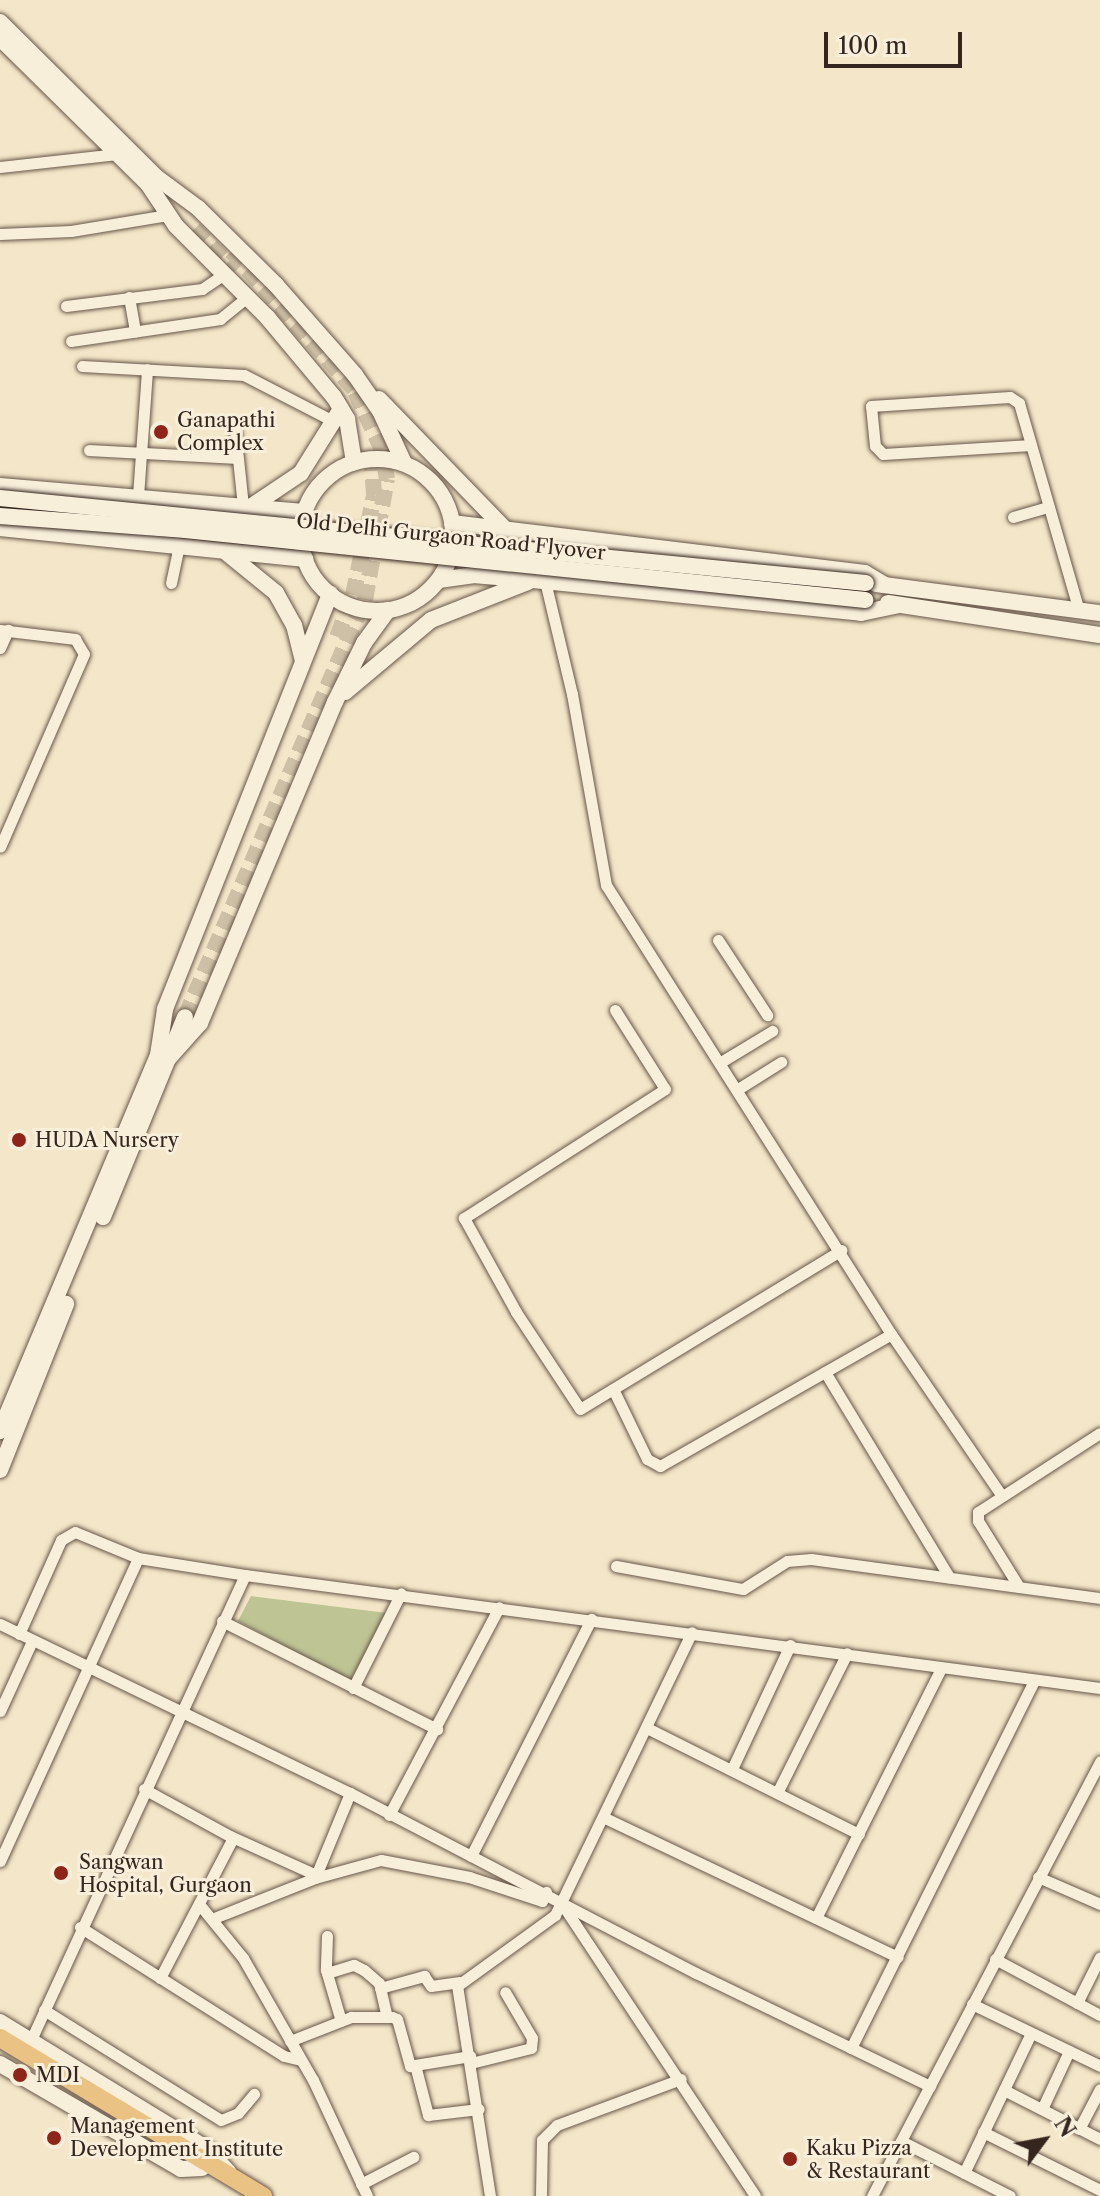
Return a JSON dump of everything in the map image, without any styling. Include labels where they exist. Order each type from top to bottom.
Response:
[{"type":"main road","points":[[0,22],[197,225]]},
{"type":"main road","points":[[4,47],[117,154],[198,208],[276,285],[355,375],[491,519],[509,531]]},
{"type":"main road","points":[[152,180],[168,215],[247,297],[337,415],[354,462]]},
{"type":"main road","points":[[355,375],[380,411],[404,463],[441,492],[452,523],[453,546],[439,580],[411,604],[388,610],[356,608],[330,594],[305,559],[304,512],[324,479],[354,462],[376,458],[404,463]]},
{"type":"main road","points":[[247,506],[301,473],[337,415]]},
{"type":"main road","points":[[0,486],[304,512]]},
{"type":"main road","name":"Old Delhi Gurgaon Road Flyover","points":[[0,498],[885,585]]},
{"type":"main road","name":"Old Delhi Gurgaon Road Flyover","points":[[0,516],[185,530],[865,600],[1100,635]]},
{"type":"main road","points":[[452,523],[865,573],[885,585],[1100,613]]},
{"type":"main road","points":[[0,528],[305,559]]},
{"type":"main road","points":[[215,548],[253,570],[276,593],[298,634],[304,661]]},
{"type":"main road","points":[[439,580],[473,575],[539,580],[861,613],[898,605]]},
{"type":"main road","points":[[335,702],[413,631],[458,607],[539,580]]},
{"type":"main road","points":[[0,1470],[163,1057],[165,1009],[330,594]]},
{"type":"main road","points":[[163,1057],[200,1023],[335,702],[364,643],[388,610]]},
{"type":"main road","points":[[0,1431],[181,1015]]},
{"type":"main road","points":[[0,2022],[206,2148],[233,2177]]},
{"type":"main road","points":[[0,2038],[202,2168],[251,2196]]},
{"type":"main road","points":[[0,2051],[263,2196]]},
{"type":"main road","points":[[0,2064],[181,2169],[202,2168]]},
{"type":"street","points":[[0,167],[117,154]]},
{"type":"street","points":[[0,234],[71,231],[168,215]]},
{"type":"street","points":[[66,306],[202,289],[224,274]]},
{"type":"street","points":[[129,297],[135,331]]},
{"type":"street","points":[[71,341],[220,319],[247,297]]},
{"type":"street","points":[[82,366],[248,376],[337,415]]},
{"type":"street","points":[[138,496],[147,369]]},
{"type":"street","points":[[1031,445],[883,454],[875,446],[871,406],[1010,397],[1019,403],[1079,611]]},
{"type":"street","points":[[235,430],[247,506]]},
{"type":"street","points":[[89,450],[141,450],[237,458]]},
{"type":"street","points":[[1013,517],[1049,507]]},
{"type":"street","points":[[171,583],[179,545]]},
{"type":"street","points":[[539,580],[572,694],[601,872],[891,1334],[1002,1496]]},
{"type":"street","points":[[0,648],[4,630],[75,639],[84,654],[0,847]]},
{"type":"street","points":[[718,940],[767,1015]]},
{"type":"street","points":[[615,1010],[665,1089],[491,1198],[463,1222],[580,1409],[841,1250]]},
{"type":"street","points":[[721,1062],[772,1031]]},
{"type":"street","points":[[738,1089],[781,1062]]},
{"type":"street","points":[[613,1389],[647,1459],[660,1466],[891,1334]]},
{"type":"street","points":[[825,1372],[949,1577]]},
{"type":"street","points":[[1019,1587],[977,1515],[1100,1433]]},
{"type":"street","points":[[19,1634],[65,1535],[75,1532],[138,1558],[245,1575],[401,1593],[1100,1688]]},
{"type":"street","points":[[0,1861],[138,1558]]},
{"type":"street","points":[[616,1566],[743,1589],[797,1558],[1100,1598]]},
{"type":"street","points":[[30,2042],[178,1714],[245,1575]]},
{"type":"street","points":[[353,1688],[401,1593]]},
{"type":"street","points":[[389,1815],[499,1607]]},
{"type":"street","points":[[471,1856],[591,1619]]},
{"type":"street","points":[[222,1621],[437,1729]]},
{"type":"street","points":[[0,1624],[178,1714],[350,1793],[546,1892],[696,1973],[930,2086]]},
{"type":"street","points":[[380,1988],[424,1976],[431,1986],[460,1982],[555,1915],[605,1818],[692,1632]]},
{"type":"street","points":[[0,1711],[32,1641]]},
{"type":"street","points":[[732,1769],[790,1645]]},
{"type":"street","points":[[778,1791],[847,1653]]},
{"type":"street","points":[[816,1918],[941,1668]]},
{"type":"street","points":[[851,2048],[1034,1681]]},
{"type":"street","points":[[647,1728],[859,1834]]},
{"type":"street","points":[[872,2196],[1100,1761]]},
{"type":"street","points":[[144,1789],[233,1838],[316,1876]]},
{"type":"street","points":[[316,1876],[350,1793]]},
{"type":"street","points":[[605,1818],[898,1957]]},
{"type":"street","points":[[160,1978],[233,1838]]},
{"type":"street","points":[[214,1918],[316,1876],[365,1862],[390,1861],[469,1877],[542,1901],[546,1892]]},
{"type":"street","points":[[1038,1877],[1098,1899]]},
{"type":"street","points":[[561,1902],[681,2079],[755,2196]]},
{"type":"street","points":[[199,1904],[214,1918],[301,2060],[367,2196]]},
{"type":"street","points":[[80,1927],[284,2056],[301,2060]]},
{"type":"street","points":[[327,1936],[327,1973],[341,2021]]},
{"type":"street","points":[[995,1959],[1100,2015]]},
{"type":"street","points":[[1077,2003],[1099,1962]]},
{"type":"street","points":[[327,1973],[354,1965],[380,1988],[387,2017]]},
{"type":"street","points":[[460,1982],[490,2196]]},
{"type":"street","points":[[290,2041],[341,2021],[387,2017],[397,2019],[410,2066],[531,2048],[532,2038],[505,1992]]},
{"type":"street","points":[[972,2004],[1100,2066]]},
{"type":"street","points":[[44,2010],[221,2120],[238,2113],[254,2094]]},
{"type":"street","points":[[964,2173],[1031,2033]]},
{"type":"street","points":[[1042,2109],[1069,2051]]},
{"type":"street","points":[[415,2065],[428,2115],[479,2109]]},
{"type":"street","points":[[541,2196],[542,2140],[557,2125],[681,2079]]},
{"type":"street","points":[[1004,2090],[1100,2139]]},
{"type":"street","points":[[1079,2129],[1099,2095]]},
{"type":"street","points":[[983,2132],[1100,2194]]},
{"type":"street","points":[[901,2141],[1010,2196]]},
{"type":"street","points":[[361,2184],[413,2157]]},
{"type":"green space","points":[[251,1596],[387,1613],[350,1681],[238,1621]]},
{"type":"tunnel","points":[[194,229],[235,271]]},
{"type":"tunnel","points":[[185,1017],[365,600],[387,479],[382,450],[354,389],[231,251]]},
{"type":"tunnel","points":[[337,637],[353,595],[374,495],[371,449]]},
{"type":"place","name":"Ganapathi Complex","points":[[161,432]]},
{"type":"place","name":"HUDA Nursery","points":[[19,1140]]},
{"type":"place","name":"Sangwan Hospital, Gurgaon","points":[[61,1873]]},
{"type":"place","name":"MDI","points":[[20,2075]]},
{"type":"place","name":"Management Development Institute","points":[[54,2138]]},
{"type":"place","name":"Kaku Pizza & Restaurant","points":[[790,2159]]}]
